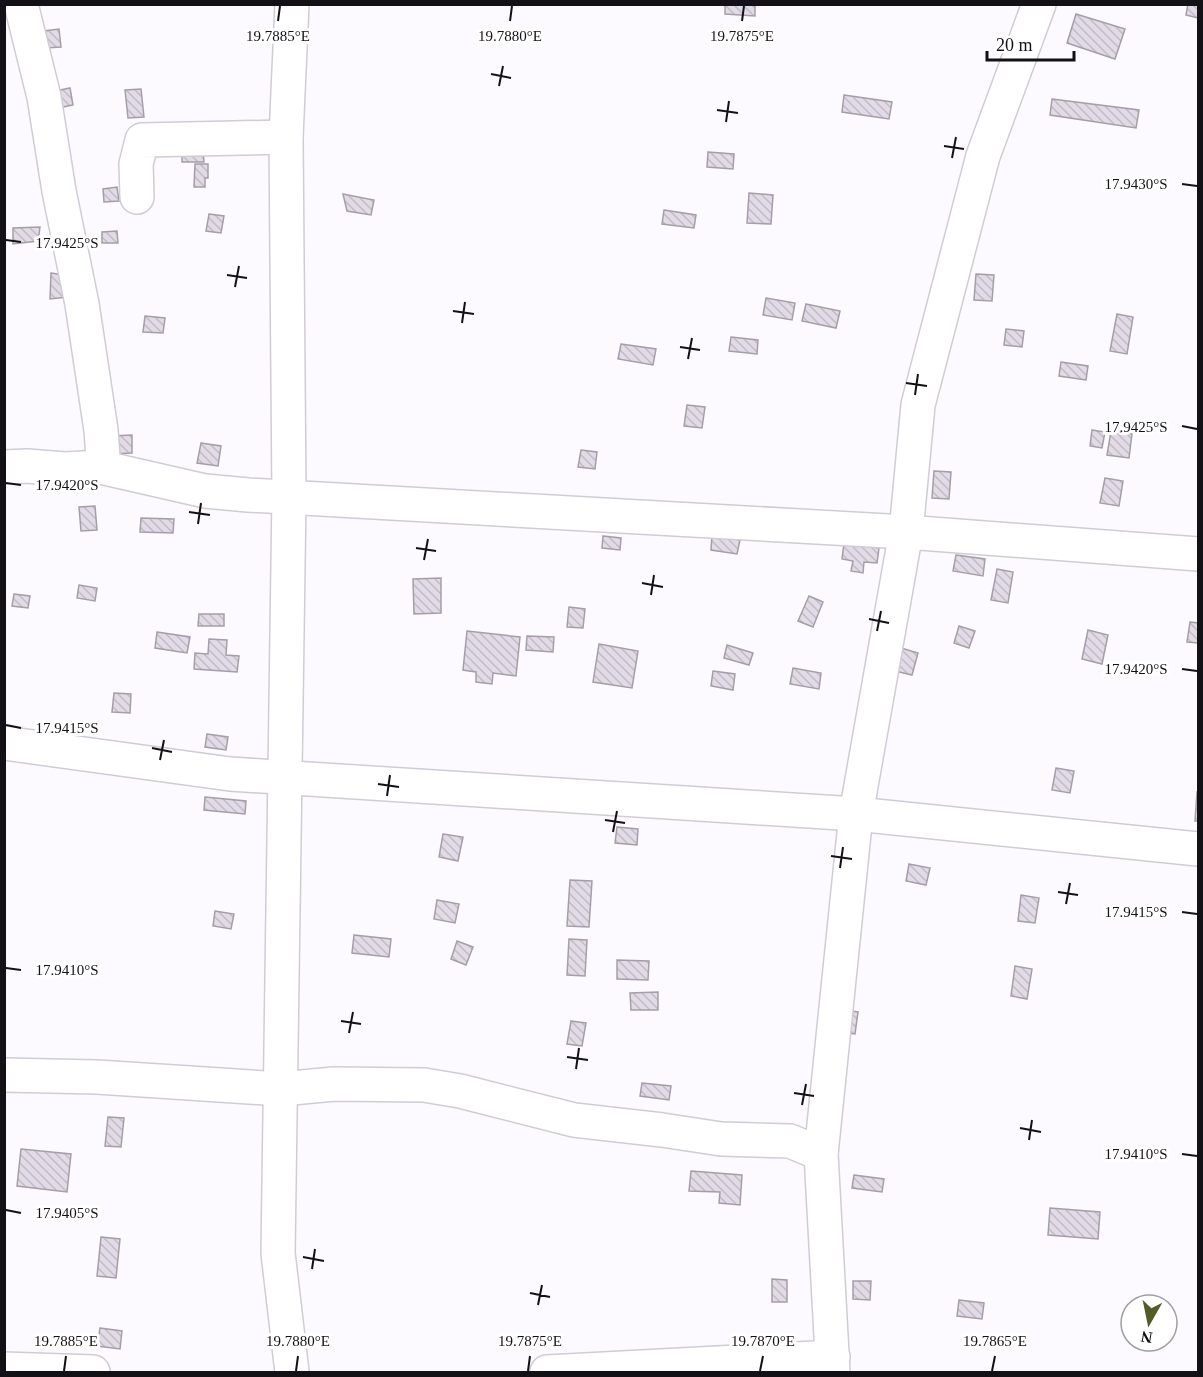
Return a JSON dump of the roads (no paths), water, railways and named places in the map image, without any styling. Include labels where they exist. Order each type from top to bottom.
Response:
[{"type":"street","points":[[21,4],[44,97],[59,191],[82,304],[101,430],[103,457],[100,467]]},
{"type":"street","points":[[285,1372],[278,1253],[289,496],[286,137],[291,4]]},
{"type":"street","points":[[547,1372],[833,1365],[821,1154],[856,814],[906,532],[918,405],[983,156],[1039,4]]},
{"type":"street","points":[[137,197],[136,164],[142,140],[286,137]]},
{"type":"street","points":[[4,467],[65,469],[100,467],[205,491],[906,532],[1198,554]]},
{"type":"street","points":[[4,743],[230,774],[856,814],[1198,849]]},
{"type":"street","points":[[4,1075],[97,1077],[281,1089],[334,1084],[424,1085],[460,1091],[574,1120],[721,1139],[790,1141],[821,1154]]},
{"type":"street","points":[[4,1369],[93,1372]]}]
